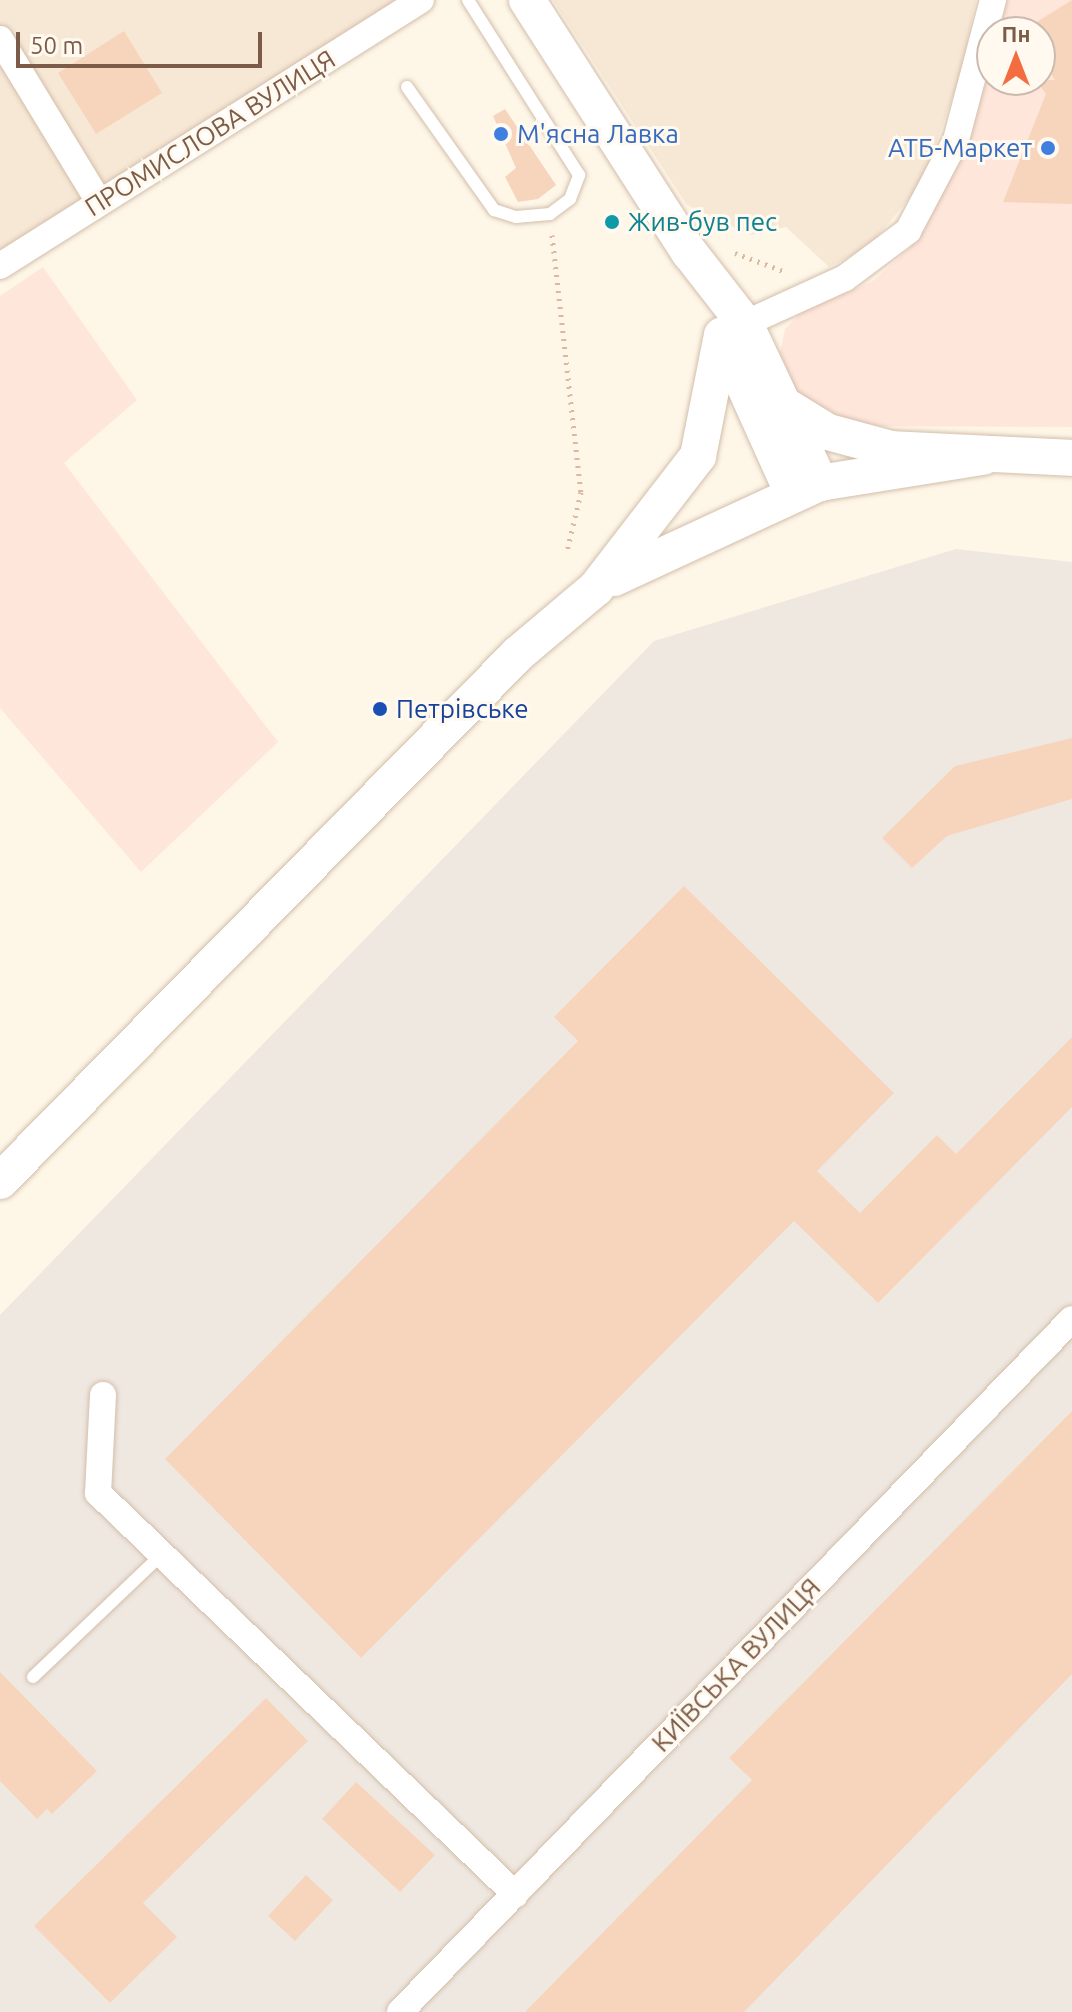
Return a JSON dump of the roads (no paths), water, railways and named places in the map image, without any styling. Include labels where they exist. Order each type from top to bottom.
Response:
[{"type":"main road","points":[[527,0],[689,252],[780,402],[806,488]]},
{"type":"main road","points":[[734,329],[806,488]]},
{"type":"main road","points":[[0,1181],[518,654],[596,588],[698,456],[734,329]]},
{"type":"main road","points":[[780,402],[854,440],[983,457],[1072,458]]},
{"type":"main road","points":[[596,588],[806,488],[983,457]]},
{"type":"street","name":"ПРОМИСЛОВА ВУЛИЦЯ","points":[[0,266],[421,0]]},
{"type":"street","points":[[734,329],[845,278],[908,231],[956,140],[993,0]]},
{"type":"street","points":[[0,39],[99,202]]},
{"type":"street","name":"КИЇВСЬКА ВУЛИЦЯ","points":[[400,2012],[1072,1319]]},
{"type":"street","points":[[103,1395],[98,1493],[159,1557],[515,1894]]},
{"type":"lane","points":[[407,87],[494,210],[516,217],[550,214],[570,199],[579,175],[468,0]]},
{"type":"lane","points":[[33,1677],[159,1557]]},
{"type":"place","name":"М'ясна Лавка","points":[[501,134]]},
{"type":"place","name":"АТБ-Маркет","points":[[1048,148]]},
{"type":"place","name":"Жив-був пес","points":[[612,222]]},
{"type":"place","name":"Петрівське","points":[[380,709]]}]
